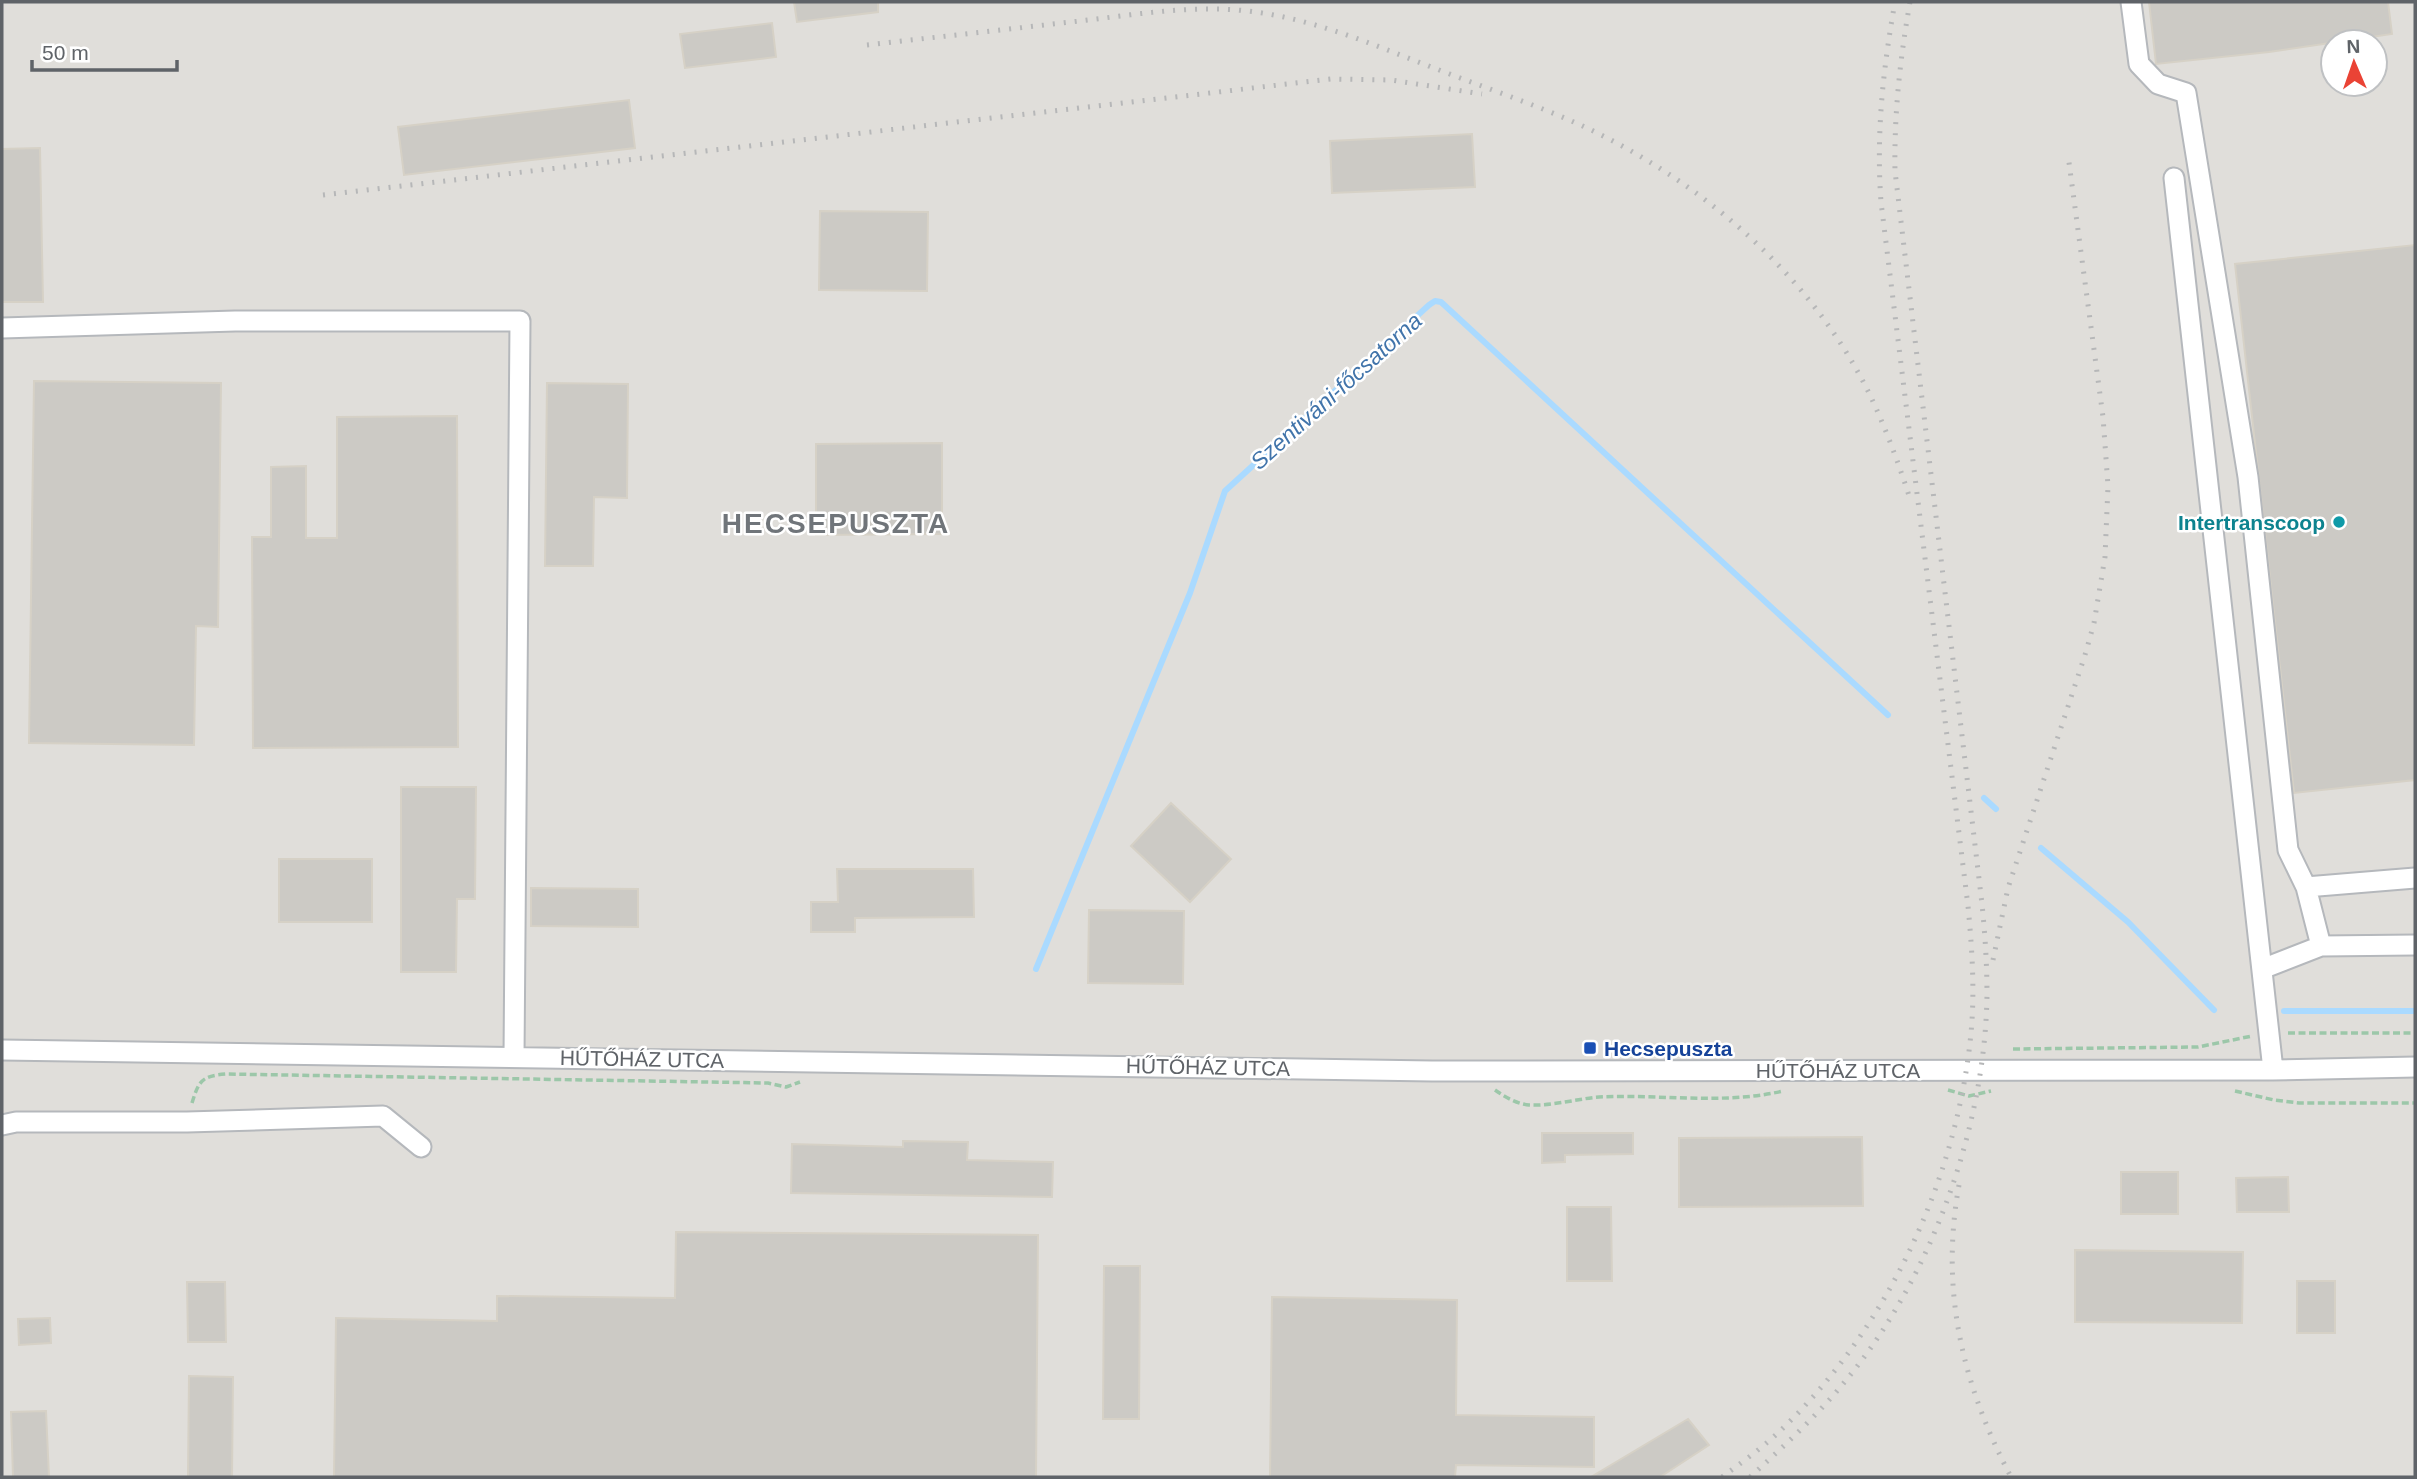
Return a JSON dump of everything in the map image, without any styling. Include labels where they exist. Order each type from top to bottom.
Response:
[{"type":"street","points":[[2131,2],[2139,64],[2158,84],[2186,93],[2248,477],[2288,850],[2306,887],[2321,946]]},
{"type":"street","points":[[2174,178],[2273,1070]]},
{"type":"street","points":[[2,328],[235,321],[520,321],[514,1057]]},
{"type":"street","points":[[2306,887],[2415,878]]},
{"type":"street","points":[[2262,969],[2321,946],[2415,944]]},
{"type":"street","name":"HŰTŐHÁZ UTCA","points":[[2,1050],[1432,1071],[2273,1070],[2415,1067]]},
{"type":"street","points":[[2,1125],[16,1122],[187,1122],[383,1116],[421,1147]]},
{"type":"path","points":[[2004,1051],[2198,1047],[2270,1033],[2415,1033]]},
{"type":"shaded area","points":[[2,2],[2415,2],[2415,1477],[2,1477]]},
{"type":"building","points":[[794,2],[878,2],[878,12],[797,22]]},
{"type":"building","points":[[2149,2],[2388,2],[2392,34],[2389,34],[2389,28],[2319,28],[2319,45],[2156,64]]},
{"type":"building","points":[[772,23],[776,57],[685,68],[680,34]]},
{"type":"building","points":[[629,100],[635,148],[404,175],[398,127]]},
{"type":"building","points":[[1472,134],[1475,187],[1332,193],[1330,141]]},
{"type":"building","points":[[40,148],[43,302],[2,302],[2,149]]},
{"type":"building","points":[[820,211],[928,212],[927,291],[819,290]]},
{"type":"building","name":"Intertranscoop","points":[[2415,245],[2415,780],[2294,793],[2235,264]]},
{"type":"building","points":[[34,381],[221,383],[218,627],[196,626],[194,745],[29,743]]},
{"type":"building","points":[[547,383],[628,384],[627,498],[594,497],[593,566],[545,566]]},
{"type":"building","points":[[457,416],[458,747],[253,748],[252,537],[271,537],[271,467],[306,466],[306,538],[337,538],[337,417]]},
{"type":"building","points":[[942,443],[942,534],[816,535],[816,444]]},
{"type":"building","points":[[401,787],[476,787],[475,899],[457,899],[456,972],[401,972]]},
{"type":"building","points":[[1171,803],[1231,859],[1190,902],[1131,846]]},
{"type":"building","points":[[279,859],[372,859],[372,922],[279,922]]},
{"type":"building","points":[[837,869],[973,869],[974,917],[855,918],[855,932],[811,932],[811,902],[838,902]]},
{"type":"building","points":[[531,888],[638,889],[638,927],[531,926]]},
{"type":"building","points":[[1089,910],[1184,911],[1183,984],[1088,983]]},
{"type":"building","points":[[1542,1133],[1633,1133],[1633,1154],[1565,1155],[1565,1162],[1542,1163]]},
{"type":"building","points":[[1862,1137],[1863,1206],[1679,1207],[1679,1138]]},
{"type":"building","points":[[903,1141],[968,1142],[967,1160],[1053,1162],[1052,1197],[791,1193],[792,1144],[903,1147]]},
{"type":"building","points":[[2121,1172],[2178,1172],[2178,1214],[2121,1214]]},
{"type":"building","points":[[2288,1177],[2289,1212],[2237,1212],[2236,1178]]},
{"type":"building","points":[[1567,1207],[1611,1207],[1612,1281],[1567,1281]]},
{"type":"building","points":[[676,1232],[1038,1235],[1036,1477],[334,1477],[336,1318],[497,1321],[497,1296],[675,1298]]},
{"type":"building","points":[[2075,1250],[2243,1252],[2242,1323],[2075,1322]]},
{"type":"building","points":[[1104,1266],[1140,1266],[1139,1419],[1103,1419]]},
{"type":"building","points":[[2297,1281],[2335,1281],[2335,1333],[2297,1333]]},
{"type":"building","points":[[187,1282],[225,1282],[226,1342],[188,1342]]},
{"type":"building","points":[[1272,1297],[1457,1300],[1456,1415],[1594,1417],[1594,1467],[1456,1465],[1455,1477],[1270,1477]]},
{"type":"building","points":[[50,1318],[51,1343],[19,1345],[18,1319]]},
{"type":"building","points":[[189,1376],[233,1377],[232,1477],[188,1477]]},
{"type":"building","points":[[46,1411],[49,1477],[13,1477],[11,1412]]},
{"type":"building","points":[[1688,1419],[1709,1445],[1660,1477],[1591,1477]]},
{"type":"waterway","name":"Szentiváni-főcsatorna","points":[[1036,969],[1190,593],[1225,491],[1435,301],[1441,302],[1888,715]]},
{"type":"waterway","name":"Szentiváni-főcsatorna","points":[[1984,798],[1996,809]]},
{"type":"waterway","name":"Szentiváni-főcsatorna","points":[[2041,848],[2128,922],[2214,1010]]},
{"type":"waterway","name":"Szentiváni-főcsatorna","points":[[2284,1011],[2415,1011]]},
{"type":"railway","points":[[1722,1477],[1780,1431],[1818,1391],[1853,1346],[1884,1299],[1933,1197],[1963,1088],[1971,1033],[1973,1001],[1968,906],[1881,202],[1879,151],[1882,102],[1895,2]]},
{"type":"railway","points":[[1750,1477],[1800,1430],[1847,1379],[1904,1294],[1928,1247],[1948,1198],[1964,1147],[1984,1045],[1987,983],[1982,904],[1895,171],[1898,86],[1910,2]]},
{"type":"railway","points":[[867,45],[1158,12],[1237,10],[1291,19],[1344,34],[1570,120],[1630,150],[1672,176],[1712,205],[1784,271],[1816,309],[1844,349],[1868,391],[1911,502]]},
{"type":"railway","points":[[323,195],[1331,79],[1391,80],[1482,94]]},
{"type":"railway","points":[[1993,960],[2008,888],[2094,623],[2105,557],[2108,486],[2103,417],[2068,155]]},
{"type":"railway","points":[[1959,1185],[1952,1262],[1960,1336],[1980,1407],[2011,1477]]},
{"type":"place","name":"Intertranscoop","points":[[2339,522]]},
{"type":"place","name":"Hecsepuszta","points":[[1590,1048]]},
{"type":"district","name":"HECSEPUSZTA","points":[[836,523]]}]
